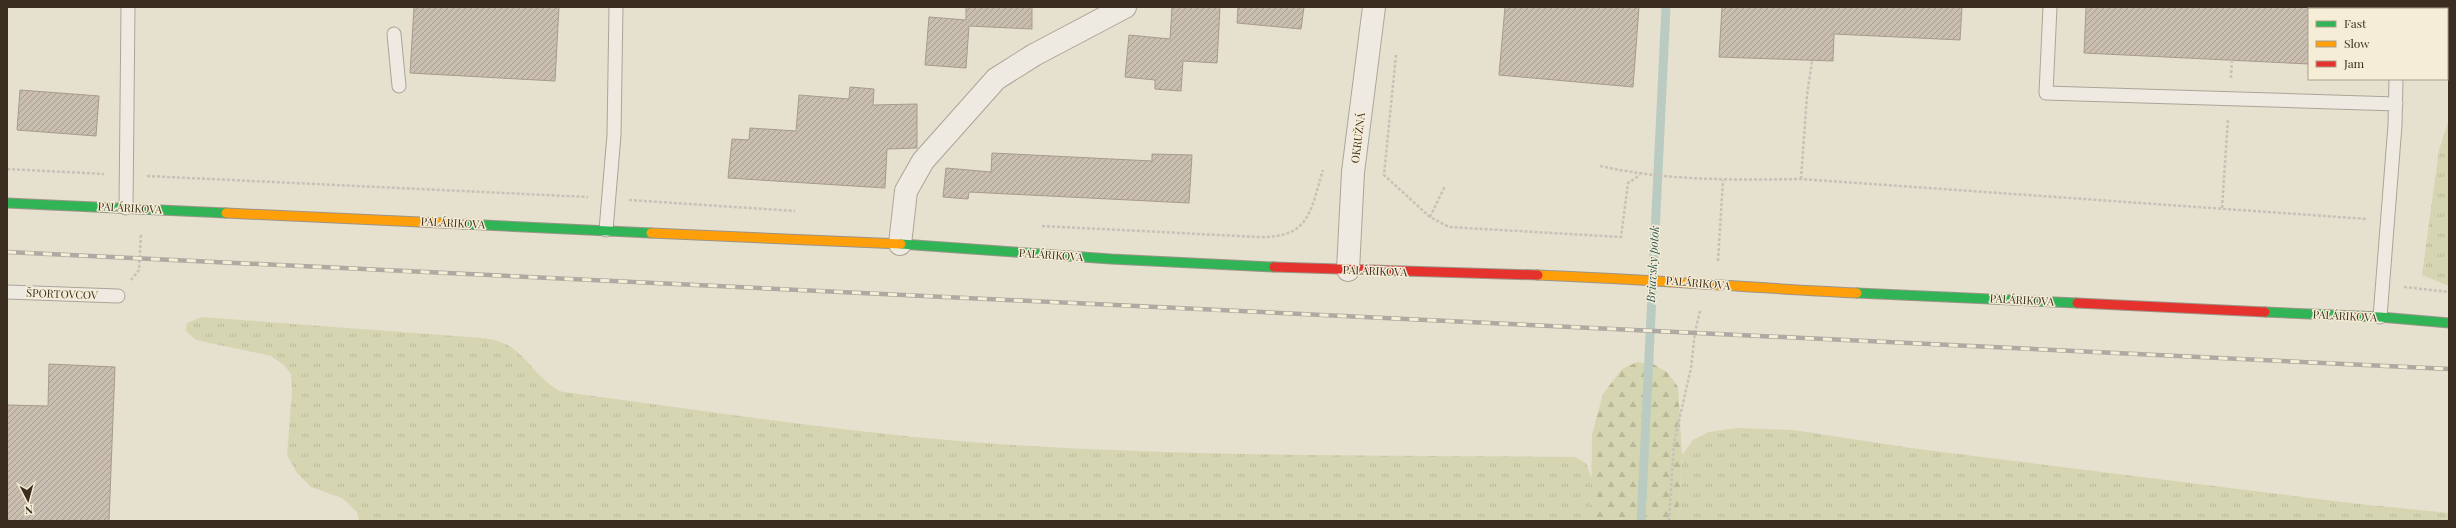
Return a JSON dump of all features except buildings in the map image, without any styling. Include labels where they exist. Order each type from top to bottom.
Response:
[{"type":"main road","name":"PALÁRIKOVA","points":[[7,202],[900,244],[1111,259],[1348,270],[1625,278],[1717,286],[2380,317],[2449,323]]},
{"type":"street","points":[[900,244],[906,191],[923,161],[996,79],[1034,55],[1125,7]]},
{"type":"street","name":"OKRUŽNÁ","points":[[1348,270],[1353,172],[1374,7]]},
{"type":"lane","points":[[126,208],[128,175],[128,7]]},
{"type":"lane","points":[[606,230],[614,135],[616,7]]},
{"type":"lane","points":[[2050,7],[2046,93],[2396,104]]},
{"type":"lane","points":[[394,34],[399,86]]},
{"type":"lane","points":[[2380,317],[2396,104],[2396,80]]},
{"type":"lane","name":"ŠPORTOVCOV","points":[[7,292],[118,296]]},
{"type":"path","points":[[1396,53],[1384,175],[1430,217],[1449,227],[1621,237],[1628,183],[1640,175]]},
{"type":"path","points":[[2222,208],[2232,60]]},
{"type":"path","points":[[1800,179],[1807,95],[1812,61]]},
{"type":"path","points":[[1600,166],[1640,175],[1723,180],[1800,179],[2387,220]]},
{"type":"path","points":[[7,169],[609,198],[799,211]]},
{"type":"path","points":[[1036,226],[1270,238],[1294,231],[1303,225],[1308,216],[1323,170]]},
{"type":"path","points":[[1717,286],[1723,180]]},
{"type":"path","points":[[1430,217],[1445,186]]},
{"type":"path","points":[[118,296],[140,270],[142,209]]},
{"type":"path","points":[[2382,285],[2449,292]]},
{"type":"path","points":[[1669,521],[1674,443],[1691,368],[1695,332],[1702,307]]},
{"type":"green space","points":[[2449,119],[2449,286],[2422,275],[2439,150]]},
{"type":"green space","points":[[202,317],[490,339],[501,342],[519,353],[546,382],[563,392],[835,428],[944,440],[1070,448],[1286,455],[1575,457],[1586,463],[1593,482],[1591,521],[359,521],[357,512],[342,498],[311,487],[297,473],[287,455],[292,390],[291,374],[284,365],[271,356],[196,340],[186,331],[187,323]]},
{"type":"green space","points":[[1637,362],[1653,364],[1667,372],[1678,387],[1682,455],[1678,521],[1591,521],[1592,434],[1603,394],[1622,369]]},
{"type":"green space","points":[[1737,428],[1793,430],[1911,448],[2350,503],[2449,513],[2449,521],[1678,521],[1682,455],[1693,440],[1709,432]]},
{"type":"waterway","name":"Briavsky potok","points":[[1641,521],[1666,7]]},
{"type":"railway","points":[[7,252],[2449,369]]},
{"type":"traffic: fast","points":[[7,203],[226,213]]},
{"type":"traffic: fast","points":[[463,224],[651,233]]},
{"type":"traffic: fast","points":[[901,244],[1111,259],[1274,267]]},
{"type":"traffic: fast","points":[[1857,293],[2077,303]]},
{"type":"traffic: fast","points":[[2265,312],[2380,317],[2449,323]]},
{"type":"traffic: slow","points":[[226,213],[463,224]]},
{"type":"traffic: slow","points":[[651,233],[901,244]]},
{"type":"traffic: slow","points":[[1538,275],[1857,293]]},
{"type":"traffic: jam","points":[[1274,267],[1538,275]]},
{"type":"traffic: jam","points":[[2077,303],[2265,312]]}]
